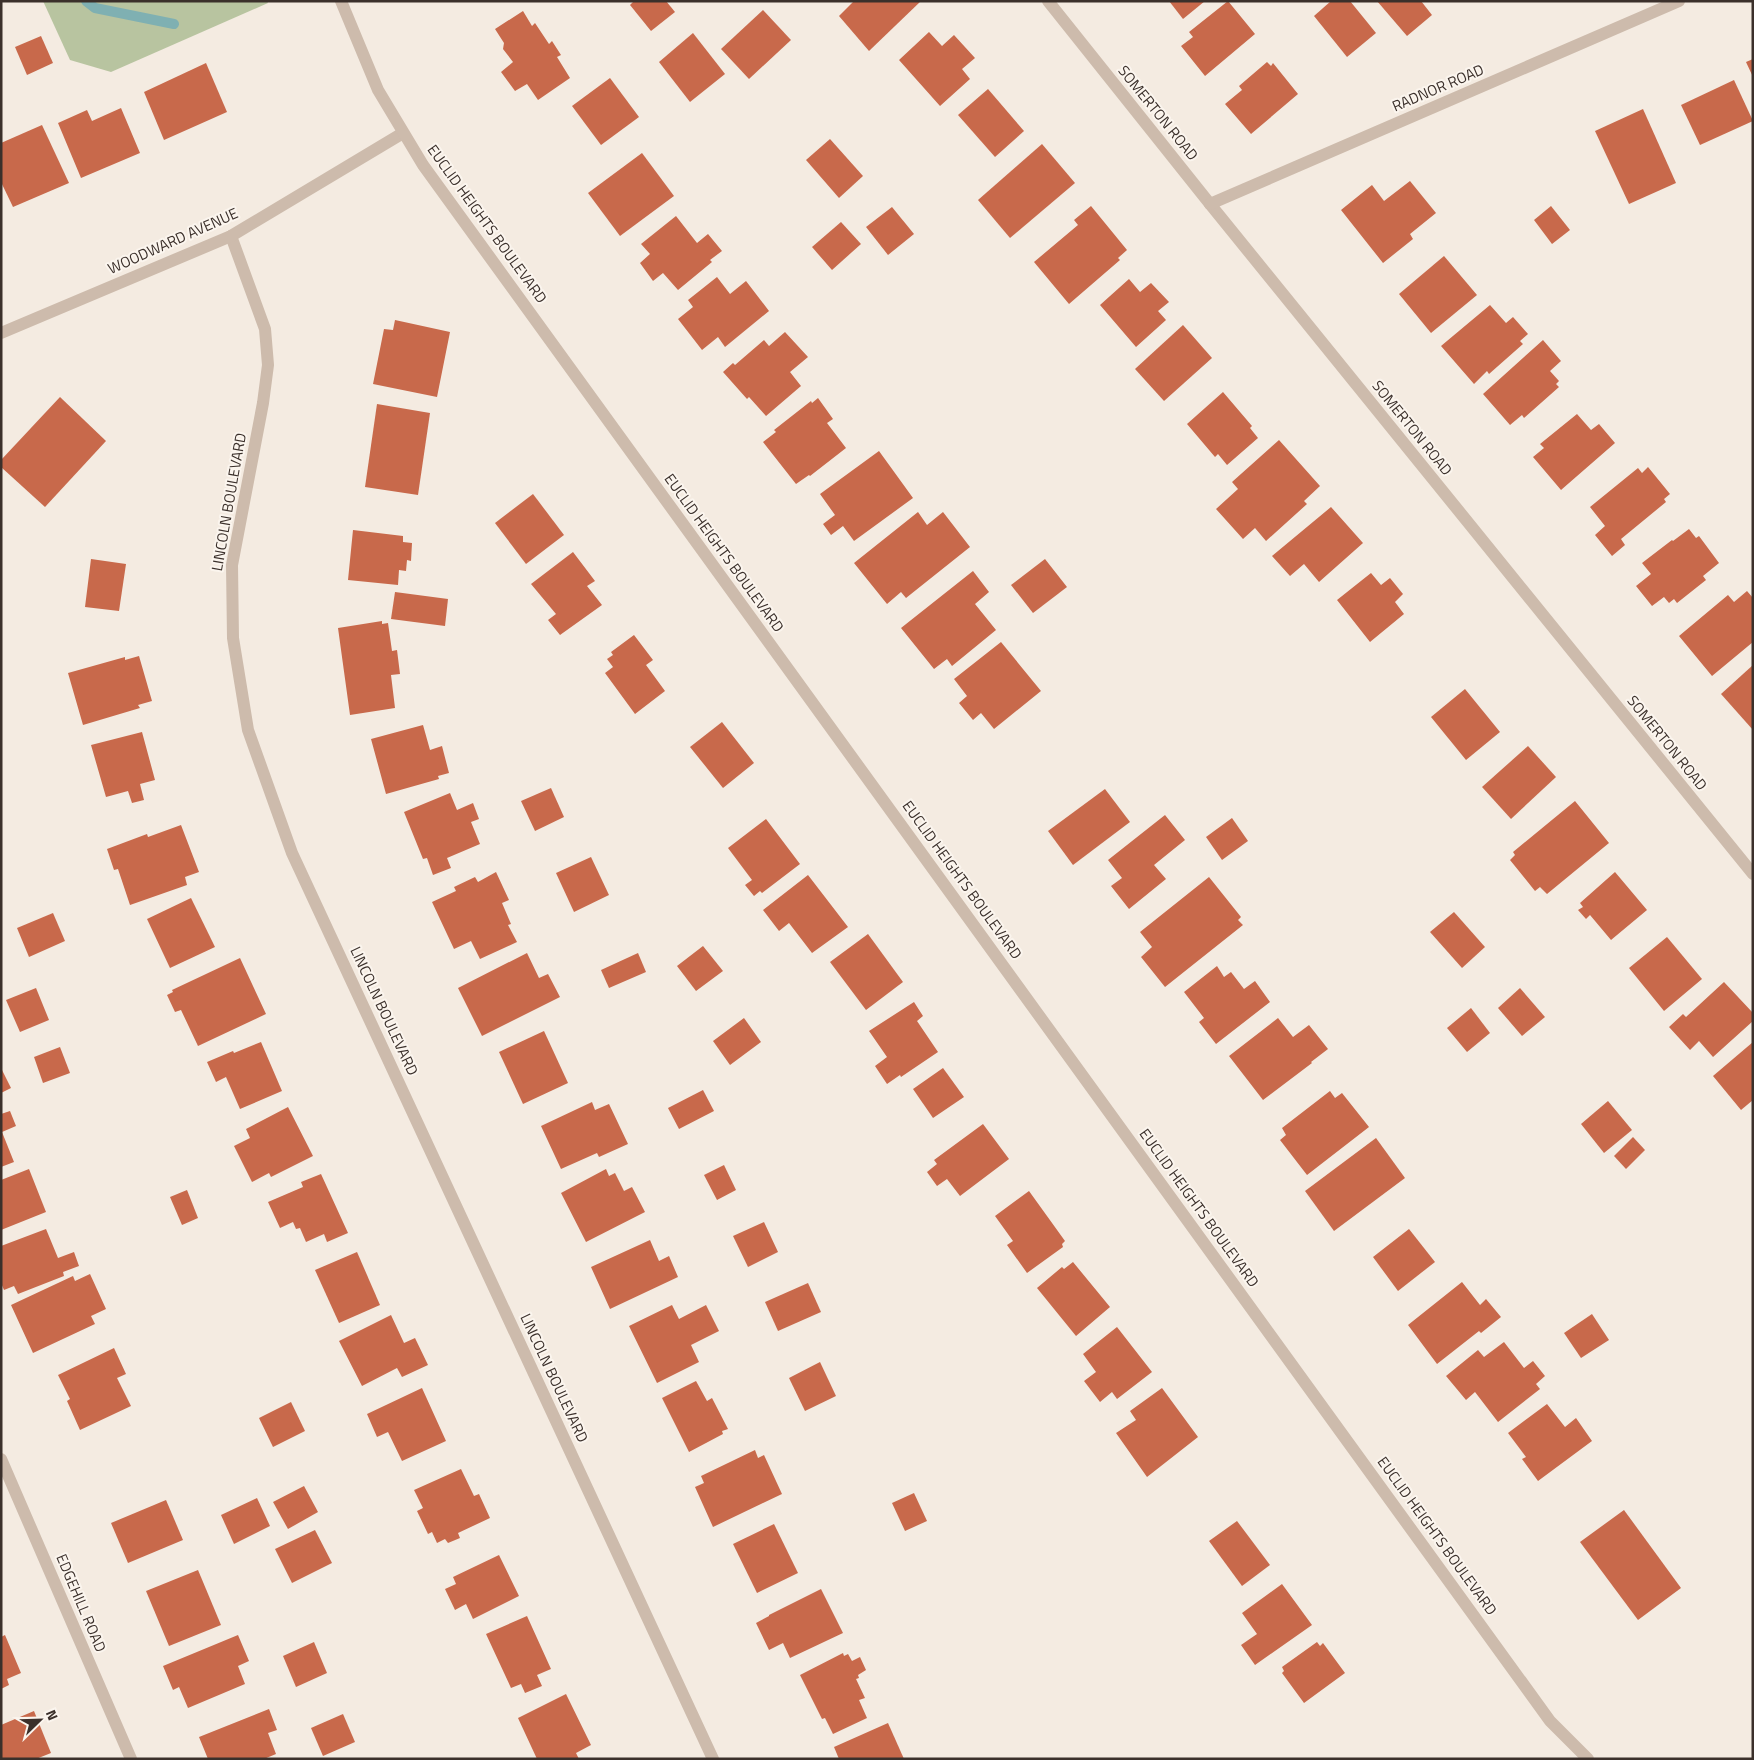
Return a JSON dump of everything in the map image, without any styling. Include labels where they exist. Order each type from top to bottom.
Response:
[{"type":"street","name":"EUCLID HEIGHTS BOULEVARD","points":[[341,1],[378,90],[403,133],[440,189],[1544,1713],[1588,1759]]},
{"type":"street","name":"SOMERTON ROAD","points":[[1048,1],[1210,204],[1753,874]]},
{"type":"street","name":"RADNOR ROAD","points":[[1210,204],[1679,1]]},
{"type":"street","name":"WOODWARD AVENUE","points":[[1,333],[230,236],[403,133]]},
{"type":"street","name":"LINCOLN BOULEVARD","points":[[230,236],[264,329],[268,365],[263,403],[232,565],[233,638],[248,730],[292,853],[713,1759]]},
{"type":"street","name":"EDGEHILL ROAD","points":[[1,1459],[131,1759]]},
{"type":"green space","points":[[43,1],[267,1],[268,3],[111,72],[70,60]]},
{"type":"building","points":[[634,1],[666,1],[675,12],[651,31],[630,5]]},
{"type":"building","points":[[854,1],[921,1],[869,51],[839,16]]},
{"type":"building","points":[[1169,1],[1205,1],[1183,19]]},
{"type":"building","points":[[1228,1],[1255,34],[1205,76],[1181,46],[1193,37],[1189,32]]},
{"type":"building","points":[[1331,1],[1350,1],[1376,33],[1347,57],[1314,16]]},
{"type":"building","points":[[1377,1],[1421,1],[1432,15],[1407,36]]},
{"type":"building","points":[[763,10],[791,40],[749,79],[721,49]]},
{"type":"building","points":[[523,11],[532,26],[535,23],[549,44],[552,41],[561,55],[557,57],[570,78],[538,100],[527,84],[515,91],[501,72],[513,62],[503,49],[504,43],[495,29]]},
{"type":"building","points":[[929,32],[942,46],[954,35],[975,58],[962,69],[970,79],[940,106],[899,60]]},
{"type":"building","points":[[693,33],[725,74],[690,102],[659,62]]},
{"type":"building","points":[[41,36],[53,63],[27,75],[15,47]]},
{"type":"building","points":[[1753,59],[1753,77],[1746,62]]},
{"type":"building","points":[[1267,62],[1271,66],[1273,63],[1298,94],[1251,134],[1225,104],[1242,90],[1239,86]]},
{"type":"building","points":[[206,63],[227,112],[164,140],[144,92]]},
{"type":"building","points":[[610,78],[639,117],[601,145],[572,106]]},
{"type":"building","points":[[1734,80],[1753,121],[1700,145],[1681,105]]},
{"type":"building","points":[[988,89],[1024,131],[995,157],[958,115]]},
{"type":"building","points":[[121,108],[140,153],[81,178],[58,123],[87,110],[92,121]]},
{"type":"building","points":[[1643,109],[1676,183],[1629,204],[1595,131]]},
{"type":"building","points":[[42,125],[69,183],[13,207],[1,182],[1,143]]},
{"type":"building","points":[[830,139],[863,176],[839,198],[806,160]]},
{"type":"building","points":[[1042,144],[1075,183],[1010,238],[978,200]]},
{"type":"building","points":[[642,153],[674,196],[620,236],[588,193]]},
{"type":"building","points":[[1410,181],[1436,213],[1410,234],[1413,239],[1383,263],[1341,210],[1372,185],[1384,201]]},
{"type":"building","points":[[1091,206],[1127,250],[1118,258],[1120,260],[1069,304],[1034,262],[1078,225],[1074,220]]},
{"type":"building","points":[[1551,206],[1570,230],[1552,244],[1534,220]]},
{"type":"building","points":[[892,207],[914,234],[888,255],[866,227]]},
{"type":"building","points":[[676,216],[697,243],[708,234],[722,251],[710,260],[712,262],[678,290],[663,273],[653,281],[640,263],[650,254],[641,244]]},
{"type":"building","points":[[841,222],[861,244],[832,270],[812,247]]},
{"type":"building","points":[[1444,256],[1477,295],[1431,333],[1399,294]]},
{"type":"building","points":[[717,277],[730,294],[746,281],[769,311],[725,347],[718,337],[702,350],[678,319],[693,307],[688,300]]},
{"type":"building","points":[[1129,279],[1140,292],[1151,283],[1169,302],[1158,311],[1166,320],[1136,347],[1100,305]]},
{"type":"building","points":[[1490,305],[1506,323],[1513,317],[1528,334],[1520,341],[1523,344],[1489,374],[1487,371],[1474,384],[1441,346]]},
{"type":"building","points":[[395,320],[450,332],[437,397],[373,384],[384,329],[393,330]]},
{"type":"building","points":[[1183,325],[1212,358],[1164,401],[1135,369]]},
{"type":"building","points":[[785,332],[808,357],[790,372],[801,386],[766,416],[749,397],[747,399],[723,372],[733,363],[735,365],[764,340],[769,346]]},
{"type":"building","points":[[1543,340],[1561,361],[1550,371],[1559,381],[1556,384],[1559,387],[1524,418],[1522,415],[1510,425],[1483,394]]},
{"type":"building","points":[[1223,392],[1252,426],[1250,428],[1258,438],[1227,465],[1218,454],[1215,457],[1187,424]]},
{"type":"building","points":[[60,397],[106,441],[45,507],[1,467],[1,460]]},
{"type":"building","points":[[818,398],[833,419],[827,423],[846,448],[810,476],[796,484],[763,442],[776,432],[774,430],[811,401],[812,403]]},
{"type":"building","points":[[377,404],[430,413],[418,495],[365,487]]},
{"type":"building","points":[[1577,414],[1591,430],[1599,424],[1615,443],[1561,490],[1533,457],[1544,448],[1540,444]]},
{"type":"building","points":[[1279,440],[1320,486],[1304,501],[1307,504],[1266,541],[1255,528],[1243,539],[1216,509],[1238,489],[1232,482]]},
{"type":"building","points":[[879,451],[913,498],[854,541],[843,526],[831,535],[823,524],[835,515],[820,494]]},
{"type":"building","points":[[1648,467],[1670,494],[1664,499],[1666,502],[1621,539],[1625,545],[1612,556],[1595,535],[1605,526],[1590,507],[1638,468],[1642,473]]},
{"type":"building","points":[[533,494],[564,535],[526,564],[495,523]]},
{"type":"building","points":[[1331,507],[1363,543],[1319,582],[1304,564],[1290,576],[1272,556]]},
{"type":"building","points":[[918,512],[927,525],[943,512],[970,547],[906,598],[901,592],[887,604],[854,563]]},
{"type":"building","points":[[1689,529],[1696,538],[1699,536],[1719,563],[1703,576],[1706,580],[1677,603],[1674,599],[1669,603],[1664,597],[1652,606],[1636,586],[1651,574],[1642,563]]},
{"type":"building","points":[[353,530],[403,536],[403,542],[412,543],[411,561],[407,560],[406,571],[399,570],[398,585],[348,580]]},
{"type":"building","points":[[573,552],[595,581],[587,586],[602,605],[560,635],[548,620],[556,614],[531,584]]},
{"type":"building","points":[[91,559],[126,564],[119,611],[85,607]]},
{"type":"building","points":[[1045,559],[1067,587],[1033,613],[1011,585]]},
{"type":"building","points":[[973,571],[989,592],[975,604],[996,630],[952,666],[947,659],[934,669],[901,628]]},
{"type":"building","points":[[1371,573],[1381,585],[1390,578],[1403,594],[1395,602],[1404,614],[1370,642],[1337,600]]},
{"type":"building","points":[[1747,591],[1753,598],[1753,642],[1712,676],[1679,636],[1728,595],[1734,602]]},
{"type":"building","points":[[395,592],[448,599],[445,626],[391,619]]},
{"type":"building","points":[[382,621],[382,624],[388,623],[392,651],[397,650],[400,674],[391,675],[395,708],[350,715],[338,628]]},
{"type":"building","points":[[634,635],[653,660],[646,665],[665,691],[635,714],[605,673],[613,667],[607,659],[613,655],[611,652]]},
{"type":"building","points":[[1001,642],[1041,691],[994,729],[981,713],[973,720],[959,703],[967,696],[954,679]]},
{"type":"building","points":[[139,656],[152,701],[138,705],[140,708],[83,725],[68,673],[125,657],[125,660]]},
{"type":"building","points":[[1753,665],[1753,730],[1721,694]]},
{"type":"building","points":[[1465,689],[1500,732],[1466,760],[1431,717]]},
{"type":"building","points":[[722,722],[754,763],[723,788],[690,747]]},
{"type":"building","points":[[423,725],[430,750],[442,746],[449,773],[438,776],[439,779],[386,794],[371,739]]},
{"type":"building","points":[[142,732],[155,780],[140,784],[144,800],[132,803],[128,791],[106,797],[91,745]]},
{"type":"building","points":[[1528,746],[1556,777],[1511,819],[1482,787]]},
{"type":"building","points":[[551,788],[564,817],[535,831],[521,801]]},
{"type":"building","points":[[1105,789],[1130,822],[1073,865],[1048,831]]},
{"type":"building","points":[[450,793],[457,810],[473,803],[479,819],[471,822],[480,844],[447,858],[451,868],[433,875],[427,858],[423,859],[404,812]]},
{"type":"building","points":[[1575,801],[1609,843],[1547,894],[1540,887],[1535,891],[1510,860],[1515,855],[1513,852]]},
{"type":"building","points":[[1165,815],[1185,840],[1154,865],[1166,879],[1129,909],[1111,886],[1122,878],[1108,860]]},
{"type":"building","points":[[1232,818],[1248,841],[1222,860],[1206,837]]},
{"type":"building","points":[[766,819],[800,864],[762,893],[760,891],[754,896],[745,885],[752,880],[728,848]]},
{"type":"building","points":[[181,825],[199,872],[185,877],[187,885],[130,905],[118,869],[114,870],[107,849],[147,834],[148,837]]},
{"type":"building","points":[[591,857],[609,895],[574,912],[556,873]]},
{"type":"building","points":[[496,872],[509,900],[502,903],[511,924],[508,925],[517,942],[480,959],[471,941],[454,949],[432,902],[456,891],[454,887],[475,877],[478,882]]},
{"type":"building","points":[[1615,872],[1647,910],[1611,940],[1590,915],[1586,919],[1578,910],[1583,907],[1580,903]]},
{"type":"building","points":[[808,875],[848,927],[812,953],[789,923],[779,931],[763,910]]},
{"type":"building","points":[[1209,877],[1241,917],[1238,920],[1243,925],[1165,987],[1141,957],[1152,947],[1140,932]]},
{"type":"building","points":[[191,898],[215,947],[170,968],[147,919]]},
{"type":"building","points":[[1454,912],[1485,947],[1462,968],[1430,932]]},
{"type":"building","points":[[53,913],[65,941],[29,957],[17,928]]},
{"type":"building","points":[[868,934],[903,982],[866,1010],[830,962]]},
{"type":"building","points":[[1667,937],[1702,979],[1664,1011],[1629,968]]},
{"type":"building","points":[[703,946],[723,971],[696,991],[677,966]]},
{"type":"building","points":[[527,953],[539,978],[548,974],[560,997],[482,1036],[458,988]]},
{"type":"building","points":[[638,953],[646,972],[609,988],[601,970]]},
{"type":"building","points":[[240,958],[266,1014],[198,1046],[181,1010],[175,1012],[167,995],[173,992],[172,990]]},
{"type":"building","points":[[1217,966],[1224,977],[1231,972],[1244,989],[1255,981],[1270,1002],[1216,1044],[1199,1022],[1204,1018],[1184,992]]},
{"type":"building","points":[[1724,982],[1753,1013],[1753,1021],[1713,1057],[1699,1041],[1690,1050],[1669,1027],[1683,1014],[1686,1017]]},
{"type":"building","points":[[36,988],[49,1020],[20,1032],[6,1000]]},
{"type":"building","points":[[1520,988],[1545,1017],[1522,1036],[1498,1008]]},
{"type":"building","points":[[914,1002],[923,1016],[917,1021],[938,1052],[901,1077],[900,1075],[887,1084],[875,1066],[887,1057],[869,1031]]},
{"type":"building","points":[[1471,1008],[1490,1033],[1467,1052],[1447,1028]]},
{"type":"building","points":[[744,1018],[761,1042],[730,1065],[713,1041]]},
{"type":"building","points":[[1278,1018],[1293,1037],[1309,1025],[1328,1049],[1263,1100],[1229,1056]]},
{"type":"building","points":[[544,1031],[568,1083],[523,1104],[499,1052]]},
{"type":"building","points":[[261,1042],[282,1091],[240,1109],[226,1077],[216,1082],[207,1062]]},
{"type":"building","points":[[1753,1042],[1753,1100],[1741,1110],[1713,1076]]},
{"type":"building","points":[[60,1047],[70,1073],[43,1083],[34,1057]]},
{"type":"building","points":[[1,1068],[11,1088],[1,1093]]},
{"type":"building","points":[[943,1068],[964,1097],[933,1118],[913,1089]]},
{"type":"building","points":[[703,1090],[714,1111],[679,1129],[668,1108]]},
{"type":"building","points":[[1330,1091],[1335,1098],[1342,1093],[1369,1127],[1307,1175],[1280,1140],[1286,1135],[1282,1128]]},
{"type":"building","points":[[1608,1101],[1632,1130],[1604,1153],[1581,1124]]},
{"type":"building","points":[[592,1102],[595,1110],[609,1104],[628,1144],[599,1157],[597,1153],[561,1169],[541,1126]]},
{"type":"building","points":[[288,1107],[313,1156],[271,1177],[269,1173],[252,1182],[234,1146],[250,1138],[246,1129]]},
{"type":"building","points":[[10,1111],[16,1126],[2,1132],[14,1162],[1,1167],[1,1114]]},
{"type":"building","points":[[983,1124],[1009,1159],[960,1196],[947,1179],[937,1186],[927,1172],[937,1164],[934,1160]]},
{"type":"building","points":[[1633,1137],[1645,1150],[1626,1169],[1614,1156]]},
{"type":"building","points":[[1376,1138],[1405,1178],[1334,1231],[1305,1191]]},
{"type":"building","points":[[724,1165],[736,1190],[717,1200],[704,1175]]},
{"type":"building","points":[[29,1169],[46,1212],[1,1230],[1,1180]]},
{"type":"building","points":[[606,1169],[609,1176],[615,1173],[624,1191],[632,1187],[645,1212],[586,1242],[561,1193]]},
{"type":"building","points":[[321,1174],[348,1233],[327,1242],[324,1234],[306,1242],[300,1228],[296,1229],[293,1222],[280,1228],[268,1202],[303,1187],[301,1182]]},
{"type":"building","points":[[187,1190],[198,1218],[182,1225],[170,1197]]},
{"type":"building","points":[[1029,1191],[1065,1241],[1062,1244],[1063,1247],[1027,1273],[1007,1245],[1013,1241],[995,1216]]},
{"type":"building","points":[[764,1222],[778,1252],[748,1267],[733,1236]]},
{"type":"building","points":[[46,1229],[58,1258],[74,1252],[79,1266],[63,1272],[64,1276],[18,1294],[14,1286],[4,1290],[1,1283],[1,1246]]},
{"type":"building","points":[[1409,1229],[1435,1262],[1398,1291],[1373,1257]]},
{"type":"building","points":[[650,1240],[659,1261],[669,1256],[678,1277],[610,1309],[591,1267]]},
{"type":"building","points":[[357,1252],[380,1305],[339,1323],[315,1270]]},
{"type":"building","points":[[1073,1262],[1110,1307],[1076,1336],[1037,1288],[1062,1267],[1064,1269]]},
{"type":"building","points":[[90,1274],[106,1309],[91,1316],[95,1324],[33,1353],[11,1305],[73,1276],[75,1281]]},
{"type":"building","points":[[1462,1282],[1480,1305],[1486,1299],[1501,1317],[1481,1333],[1479,1331],[1437,1364],[1408,1325]]},
{"type":"building","points":[[808,1283],[821,1312],[778,1331],[765,1302]]},
{"type":"building","points":[[672,1305],[679,1319],[706,1305],[719,1331],[691,1345],[699,1362],[657,1383],[629,1326]]},
{"type":"building","points":[[1592,1314],[1609,1340],[1581,1358],[1564,1333]]},
{"type":"building","points":[[391,1315],[404,1343],[415,1338],[428,1365],[402,1377],[397,1368],[362,1386],[339,1341]]},
{"type":"building","points":[[1117,1327],[1152,1372],[1117,1399],[1112,1392],[1100,1402],[1084,1381],[1096,1372],[1083,1354]]},
{"type":"building","points":[[1504,1342],[1524,1368],[1533,1361],[1545,1376],[1536,1384],[1540,1389],[1498,1422],[1475,1392],[1466,1400],[1446,1376],[1478,1350],[1484,1357]]},
{"type":"building","points":[[114,1348],[126,1374],[117,1378],[131,1406],[80,1430],[67,1401],[70,1399],[58,1375]]},
{"type":"building","points":[[820,1362],[836,1396],[805,1411],[789,1378]]},
{"type":"building","points":[[696,1381],[707,1401],[712,1398],[728,1429],[722,1431],[723,1434],[689,1452],[662,1398]]},
{"type":"building","points":[[422,1388],[446,1441],[402,1461],[388,1432],[377,1437],[367,1414]]},
{"type":"building","points":[[1162,1388],[1198,1437],[1147,1477],[1116,1433],[1136,1420],[1130,1411]]},
{"type":"building","points":[[291,1402],[305,1431],[273,1447],[259,1418]]},
{"type":"building","points":[[1547,1404],[1565,1427],[1576,1418],[1592,1441],[1538,1481],[1522,1459],[1526,1457],[1508,1433]]},
{"type":"building","points":[[755,1450],[758,1458],[764,1455],[782,1494],[713,1527],[695,1487],[704,1483],[701,1476]]},
{"type":"building","points":[[461,1469],[474,1496],[479,1494],[490,1518],[458,1533],[460,1538],[448,1543],[445,1539],[437,1543],[432,1532],[428,1534],[417,1511],[423,1508],[414,1490]]},
{"type":"building","points":[[304,1486],[318,1512],[288,1529],[273,1502]]},
{"type":"building","points":[[914,1493],[927,1521],[905,1531],[892,1503]]},
{"type":"building","points":[[257,1498],[270,1526],[234,1544],[221,1515]]},
{"type":"building","points":[[166,1500],[183,1540],[128,1563],[111,1523]]},
{"type":"building","points":[[1624,1510],[1681,1588],[1638,1620],[1580,1542]]},
{"type":"building","points":[[1237,1521],[1270,1565],[1242,1586],[1209,1541]]},
{"type":"building","points":[[774,1524],[798,1573],[757,1593],[733,1544]]},
{"type":"building","points":[[315,1530],[332,1563],[292,1583],[275,1549]]},
{"type":"building","points":[[499,1555],[519,1596],[473,1619],[466,1604],[455,1610],[445,1589],[456,1584],[453,1577]]},
{"type":"building","points":[[198,1570],[221,1625],[169,1646],[146,1591]]},
{"type":"building","points":[[1282,1584],[1312,1625],[1255,1665],[1241,1645],[1257,1634],[1242,1613]]},
{"type":"building","points":[[821,1589],[843,1633],[790,1658],[783,1643],[769,1650],[756,1623]]},
{"type":"building","points":[[527,1616],[551,1669],[537,1675],[542,1686],[525,1693],[521,1684],[511,1688],[486,1634]]},
{"type":"building","points":[[5,1635],[21,1673],[7,1679],[9,1685],[1,1689],[1,1637]]},
{"type":"building","points":[[238,1635],[249,1661],[238,1666],[245,1684],[188,1708],[179,1687],[173,1690],[163,1666]]},
{"type":"building","points":[[314,1642],[327,1673],[296,1687],[283,1656]]},
{"type":"building","points":[[1317,1642],[1320,1646],[1323,1643],[1345,1673],[1304,1703],[1282,1673],[1284,1671],[1282,1667]]},
{"type":"building","points":[[843,1653],[844,1656],[848,1654],[852,1661],[860,1657],[866,1670],[858,1675],[859,1678],[856,1679],[865,1698],[859,1700],[867,1718],[833,1734],[825,1718],[822,1719],[800,1675]]},
{"type":"building","points":[[566,1694],[591,1745],[576,1753],[579,1759],[537,1759],[518,1718]]},
{"type":"building","points":[[269,1709],[277,1730],[268,1733],[276,1754],[264,1759],[208,1759],[199,1737]]},
{"type":"building","points":[[34,1711],[51,1753],[36,1759],[1,1759],[1,1725]]},
{"type":"building","points":[[343,1714],[355,1742],[323,1756],[311,1728]]},
{"type":"building","points":[[888,1723],[904,1759],[839,1759],[834,1747]]},
{"type":"waterway","points":[[86,1],[95,8],[174,24]]}]
